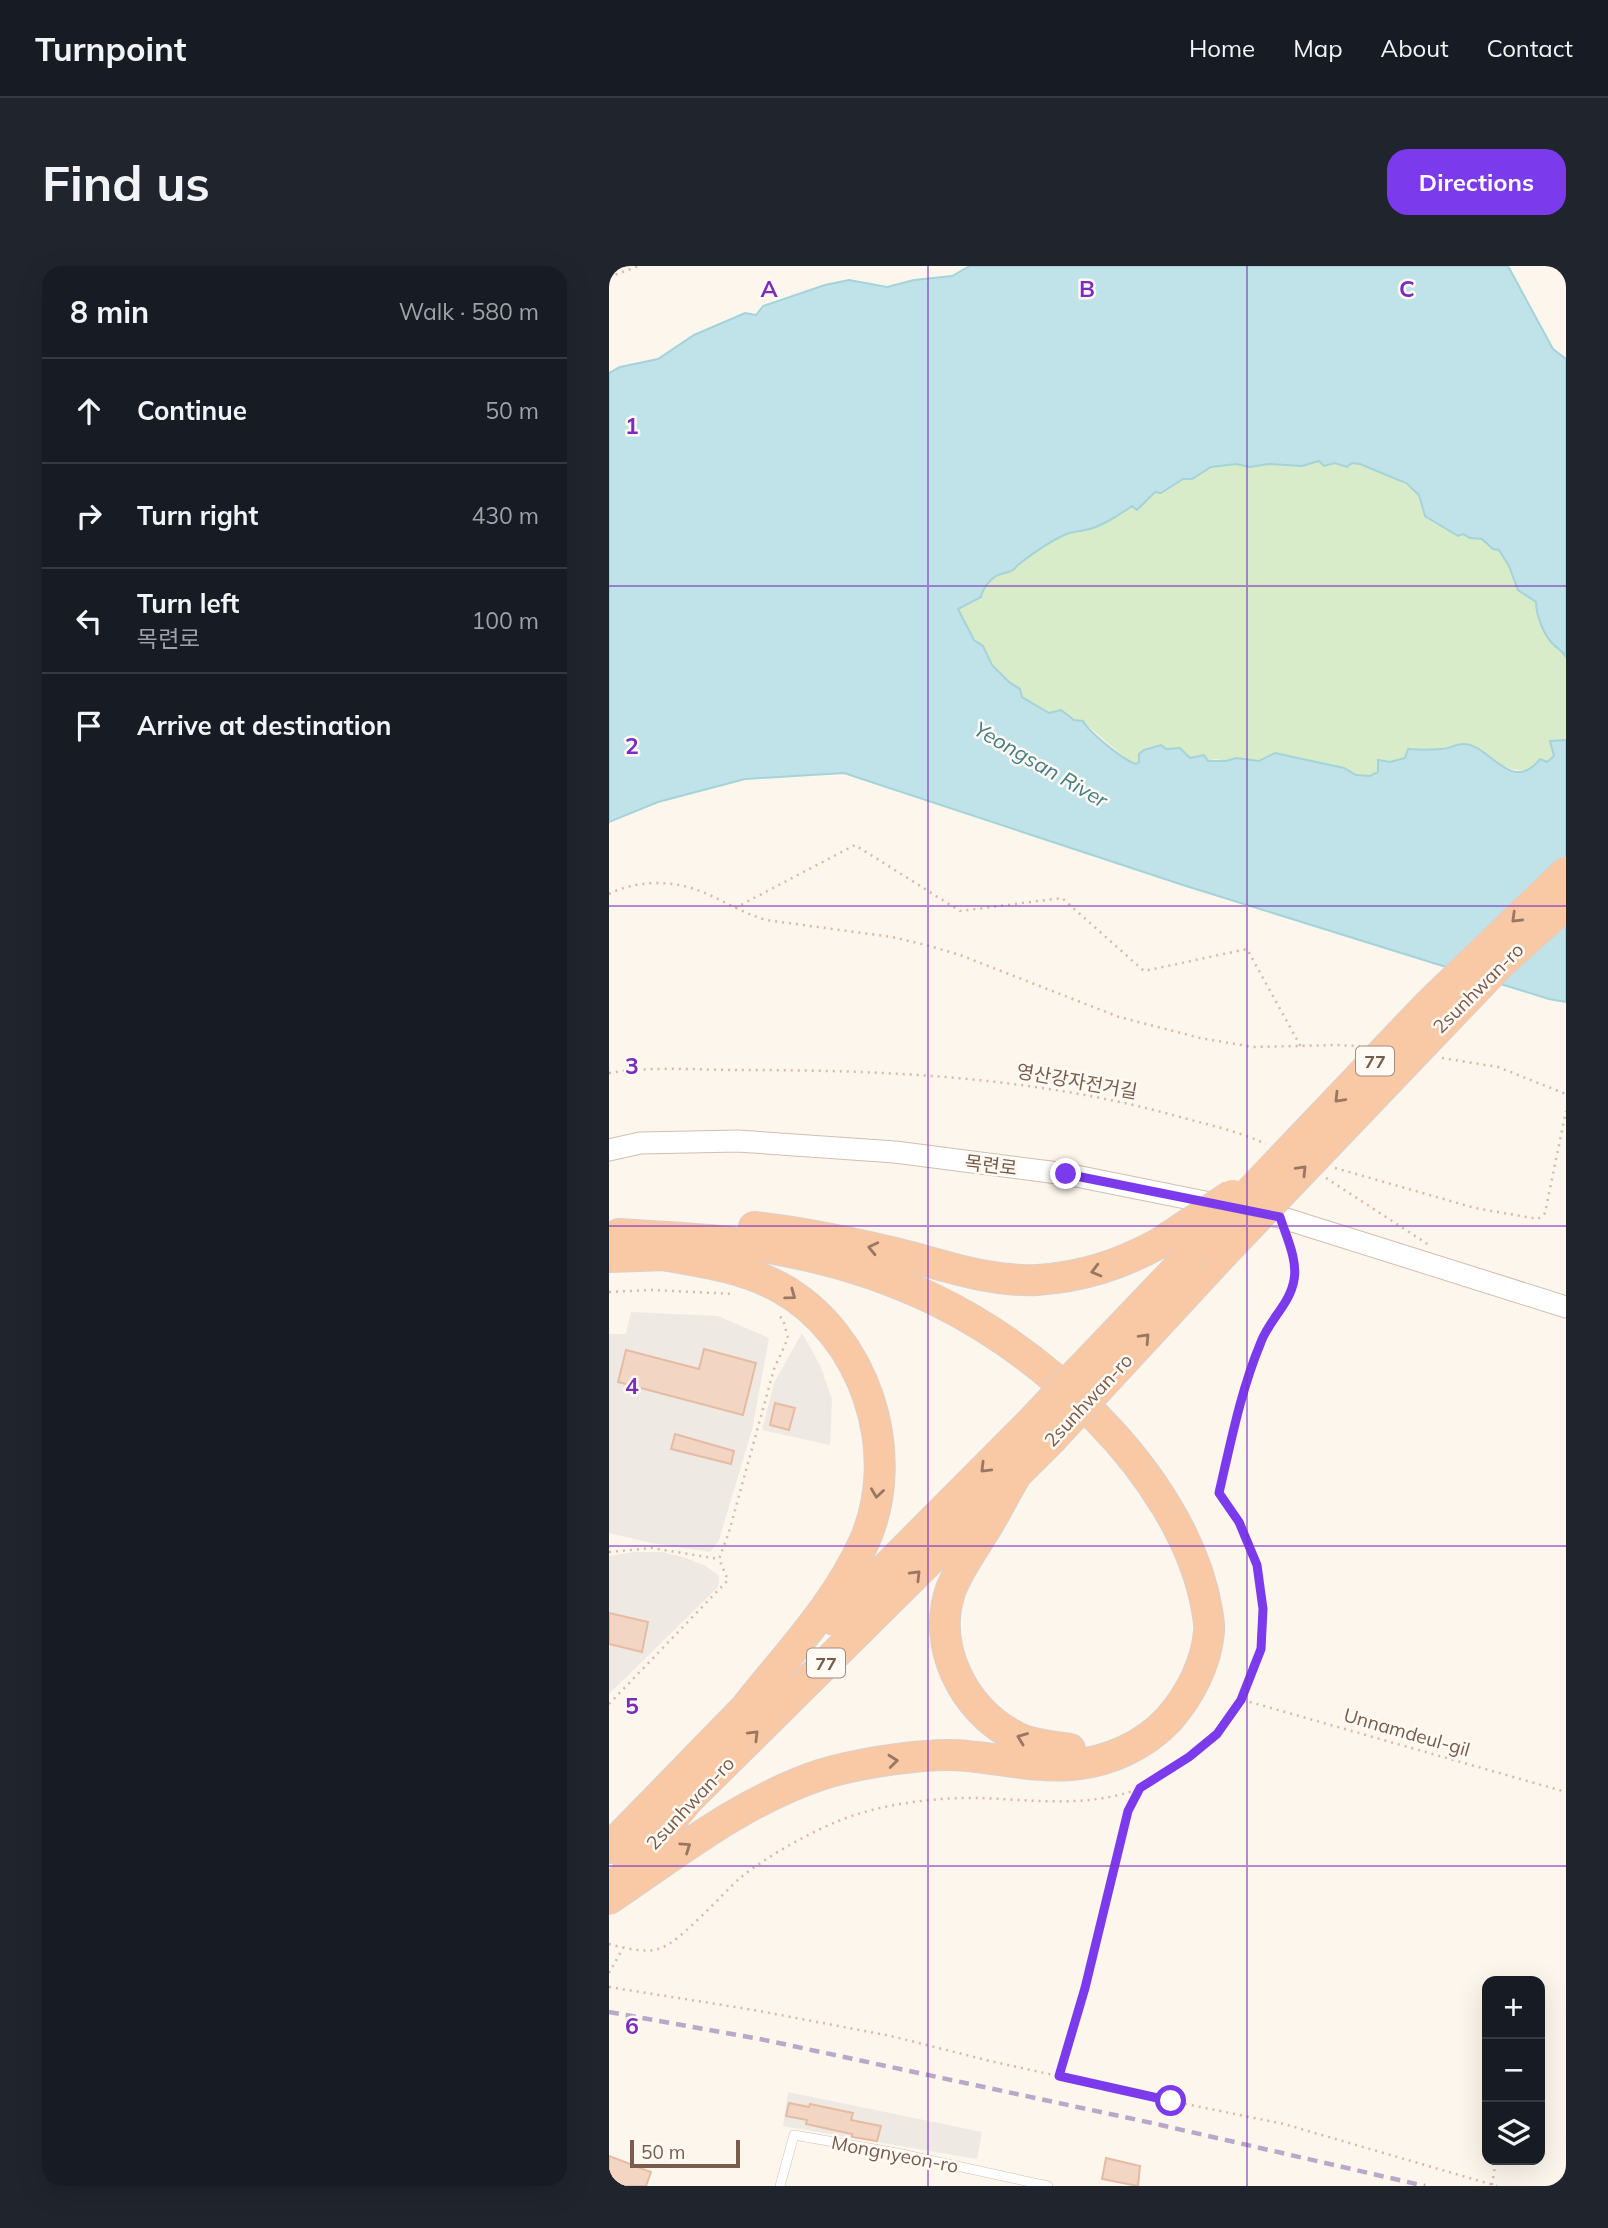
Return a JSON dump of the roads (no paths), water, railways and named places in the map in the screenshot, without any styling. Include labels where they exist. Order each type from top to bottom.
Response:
[{"type":"highway","name":"2sunhwan-ro","points":[[1090,1379],[1269,1158],[1566,872]]},
{"type":"highway","name":"2sunhwan-ro","points":[[609,1848],[747,1706],[1042,1430],[1090,1379],[1222,1255],[1500,964],[1566,905]]},
{"type":"highway","points":[[612,1242],[678,1225],[745,1226],[810,1233],[966,1272],[1034,1280],[1091,1273],[1123,1262],[1158,1244],[1269,1158]]},
{"type":"highway","points":[[612,1242],[657,1254],[742,1270],[781,1288],[831,1328],[864,1382],[880,1451],[876,1503],[866,1539],[839,1589],[747,1706]]},
{"type":"highway","points":[[609,1899],[727,1819],[771,1796],[820,1776],[860,1765],[918,1758],[962,1755],[1037,1764],[1071,1765],[1125,1752],[1155,1734],[1177,1710],[1200,1669],[1210,1630],[1203,1588],[1192,1556],[1149,1482],[1098,1419],[1003,1338],[914,1289],[812,1256],[734,1242],[612,1242]]},
{"type":"highway","points":[[657,1254],[771,1260],[884,1290],[927,1307],[993,1346],[1028,1372],[1096,1434],[1134,1480],[1180,1562],[1190,1595],[1194,1625],[1189,1656],[1170,1696],[1130,1734],[1103,1744],[1071,1749],[1039,1744],[1014,1736],[979,1711],[955,1673],[948,1648],[946,1622],[950,1591],[1015,1477]]},
{"type":"highway","name":"2sunhwan-ro","points":[[609,1893],[689,1799],[1015,1477],[1042,1430]]},
{"type":"street","name":"목련로","points":[[609,1150],[640,1143],[738,1141],[895,1152],[1066,1174],[1280,1217],[1566,1307]]},
{"type":"lane","name":"Mongnyeon-ro","points":[[780,2186],[794,2135],[897,2152],[1048,2186]]},
{"type":"water","name":"Yeongsan River","points":[[970,266],[1508,266],[1553,349],[1566,359],[1566,657],[1544,631],[1536,602],[1518,590],[1509,566],[1499,550],[1493,549],[1482,539],[1463,534],[1458,536],[1425,516],[1419,495],[1406,483],[1352,463],[1347,467],[1335,463],[1324,466],[1319,461],[1302,466],[1268,464],[1250,467],[1236,464],[1211,467],[1192,479],[1183,479],[1161,493],[1155,492],[1137,510],[1132,506],[1097,527],[1070,533],[1052,541],[1013,570],[993,578],[984,588],[981,597],[958,609],[974,640],[983,646],[992,665],[1020,689],[1022,697],[1049,713],[1061,710],[1074,720],[1083,721],[1107,745],[1136,764],[1139,762],[1139,754],[1144,750],[1161,745],[1166,749],[1180,748],[1190,758],[1204,755],[1208,761],[1236,758],[1259,761],[1275,753],[1344,768],[1356,775],[1370,776],[1378,772],[1378,760],[1390,762],[1405,758],[1408,749],[1444,749],[1463,744],[1473,746],[1500,765],[1519,772],[1529,769],[1540,759],[1547,762],[1554,756],[1550,741],[1566,740],[1566,1002],[1186,886],[844,773],[745,779],[658,802],[609,822],[609,373],[620,367],[658,359],[694,335],[745,313],[756,315],[763,306],[825,285],[849,280],[887,287],[914,280],[952,276]]},
{"type":"railway","points":[[609,2012],[760,2039],[1152,2123],[1425,2186]]}]
